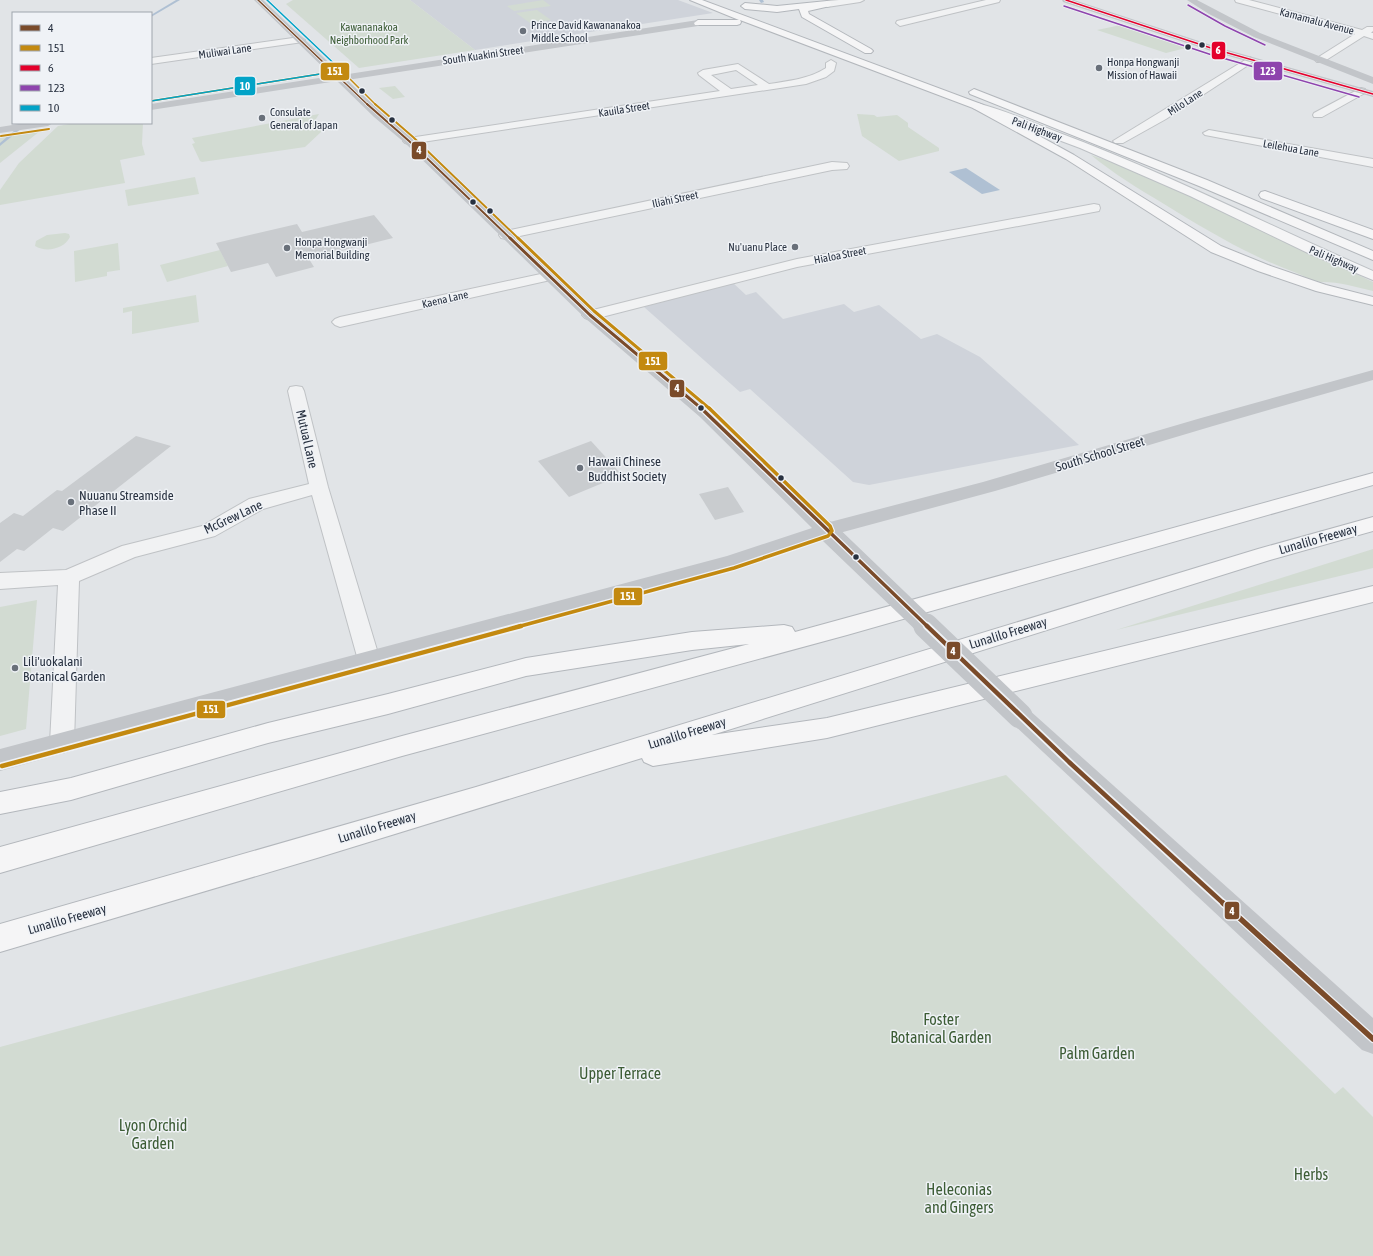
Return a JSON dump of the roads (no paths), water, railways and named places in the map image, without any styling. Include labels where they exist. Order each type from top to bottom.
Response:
[{"type":"main road","points":[[258,0],[378,114],[409,141],[590,315],[706,413],[1069,762],[1373,1039]]},
{"type":"main road","points":[[683,0],[789,41],[802,42]]},
{"type":"main road","name":"Pali Highway","points":[[694,0],[802,42],[1084,146],[1194,193],[1369,275]]},
{"type":"main road","points":[[1066,0],[1250,60],[1373,94]]},
{"type":"main road","points":[[1191,0],[1244,29],[1373,81]]},
{"type":"main road","points":[[781,19],[742,5],[777,9],[828,4]]},
{"type":"main road","points":[[828,4],[803,10],[805,15],[868,51]]},
{"type":"main road","points":[[698,23],[710,19],[714,12]]},
{"type":"main road","points":[[698,23],[739,22]]},
{"type":"main road","name":"South Kuakini Street","points":[[152,107],[698,23]]},
{"type":"main road","points":[[817,33],[880,56]]},
{"type":"main road","points":[[825,50],[831,63]]},
{"type":"main road","points":[[1342,69],[1360,80],[1362,84],[1350,87]]},
{"type":"main road","name":"Pali Highway","points":[[1119,140],[970,90],[1202,183],[1373,256]]},
{"type":"main road","points":[[977,106],[1070,157],[1164,218],[1216,249],[1263,268],[1321,288],[1373,301]]},
{"type":"main road","points":[[5,130],[42,124]]},
{"type":"main road","points":[[1119,140],[1373,235]]},
{"type":"main road","name":"South School Street","points":[[0,760],[732,562],[826,530],[988,487],[1207,422],[1373,375]]},
{"type":"main road","points":[[0,860],[402,746],[847,627],[1373,478]]},
{"type":"main road","name":"Lunalilo Freeway","points":[[0,938],[161,892],[577,767],[1265,554],[1373,524]]},
{"type":"main road","points":[[577,767],[827,728],[1373,594]]},
{"type":"main road","points":[[0,803],[71,789],[268,734],[526,668],[572,659],[692,641],[847,627]]},
{"type":"street","points":[[828,4],[860,0]]},
{"type":"street","points":[[900,23],[996,0]]},
{"type":"street","name":"Kamamalu Avenue","points":[[1239,0],[1373,36]]},
{"type":"street","points":[[1320,60],[1373,28]]},
{"type":"street","name":"Muliwai Lane","points":[[152,61],[300,40]]},
{"type":"street","name":"Milo Lane","points":[[1119,140],[1162,117],[1250,60]]},
{"type":"street","name":"Kauila Street","points":[[409,141],[806,81],[822,75],[831,69],[831,63]]},
{"type":"street","points":[[729,93],[703,73],[738,67],[767,87]]},
{"type":"street","points":[[1318,115],[1361,91]]},
{"type":"street","name":"Leilehua Lane","points":[[1209,133],[1373,163]]},
{"type":"street","name":"Iliahi Street","points":[[506,235],[832,166],[843,166]]},
{"type":"street","name":"Hialoa Street","points":[[590,315],[797,263],[1094,208]]},
{"type":"street","name":"Kaena Lane","points":[[340,322],[550,276]]},
{"type":"street","name":"Mutual Lane","points":[[296,391],[319,487]]},
{"type":"street","points":[[319,487],[369,660]]},
{"type":"street","name":"McGrew Lane","points":[[0,581],[68,577],[129,552],[208,531],[256,504],[319,487]]},
{"type":"street","points":[[62,743],[68,577]]},
{"type":"water","points":[[966,168],[1000,190],[982,194],[949,172]]},
{"type":"waterway","points":[[152,15],[178,0]]},
{"type":"waterway","points":[[0,145],[25,124]]},
{"type":"place","name":"Prince David Kawananakoa Middle School","points":[[523,31]]},
{"type":"place","name":"Honpa Hongwanji Mission of Hawaii","points":[[1099,68]]},
{"type":"place","name":"Consulate General of Japan","points":[[262,118]]},
{"type":"place","name":"Nu'uanu Place","points":[[795,247]]},
{"type":"place","name":"Honpa Hongwanji Memorial Building","points":[[287,248]]},
{"type":"place","name":"Hawaii Chinese Buddhist Society","points":[[580,468]]},
{"type":"place","name":"Nuuanu Streamside Phase II","points":[[71,502]]},
{"type":"place","name":"Lili'uokalani Botanical Garden","points":[[15,668]]},
{"type":"park label","name":"Kawananakoa Neighborhood Park","points":[[369,33]]},
{"type":"park label","name":"Foster Botanical Garden","points":[[941,1028]]},
{"type":"park label","name":"Palm Garden","points":[[1097,1053]]},
{"type":"park label","name":"Upper Terrace","points":[[620,1073]]},
{"type":"park label","name":"Lyon Orchid Garden","points":[[153,1134]]},
{"type":"park label","name":"Herbs","points":[[1311,1174]]},
{"type":"park label","name":"Heleconias and Gingers","points":[[959,1198]]}]
